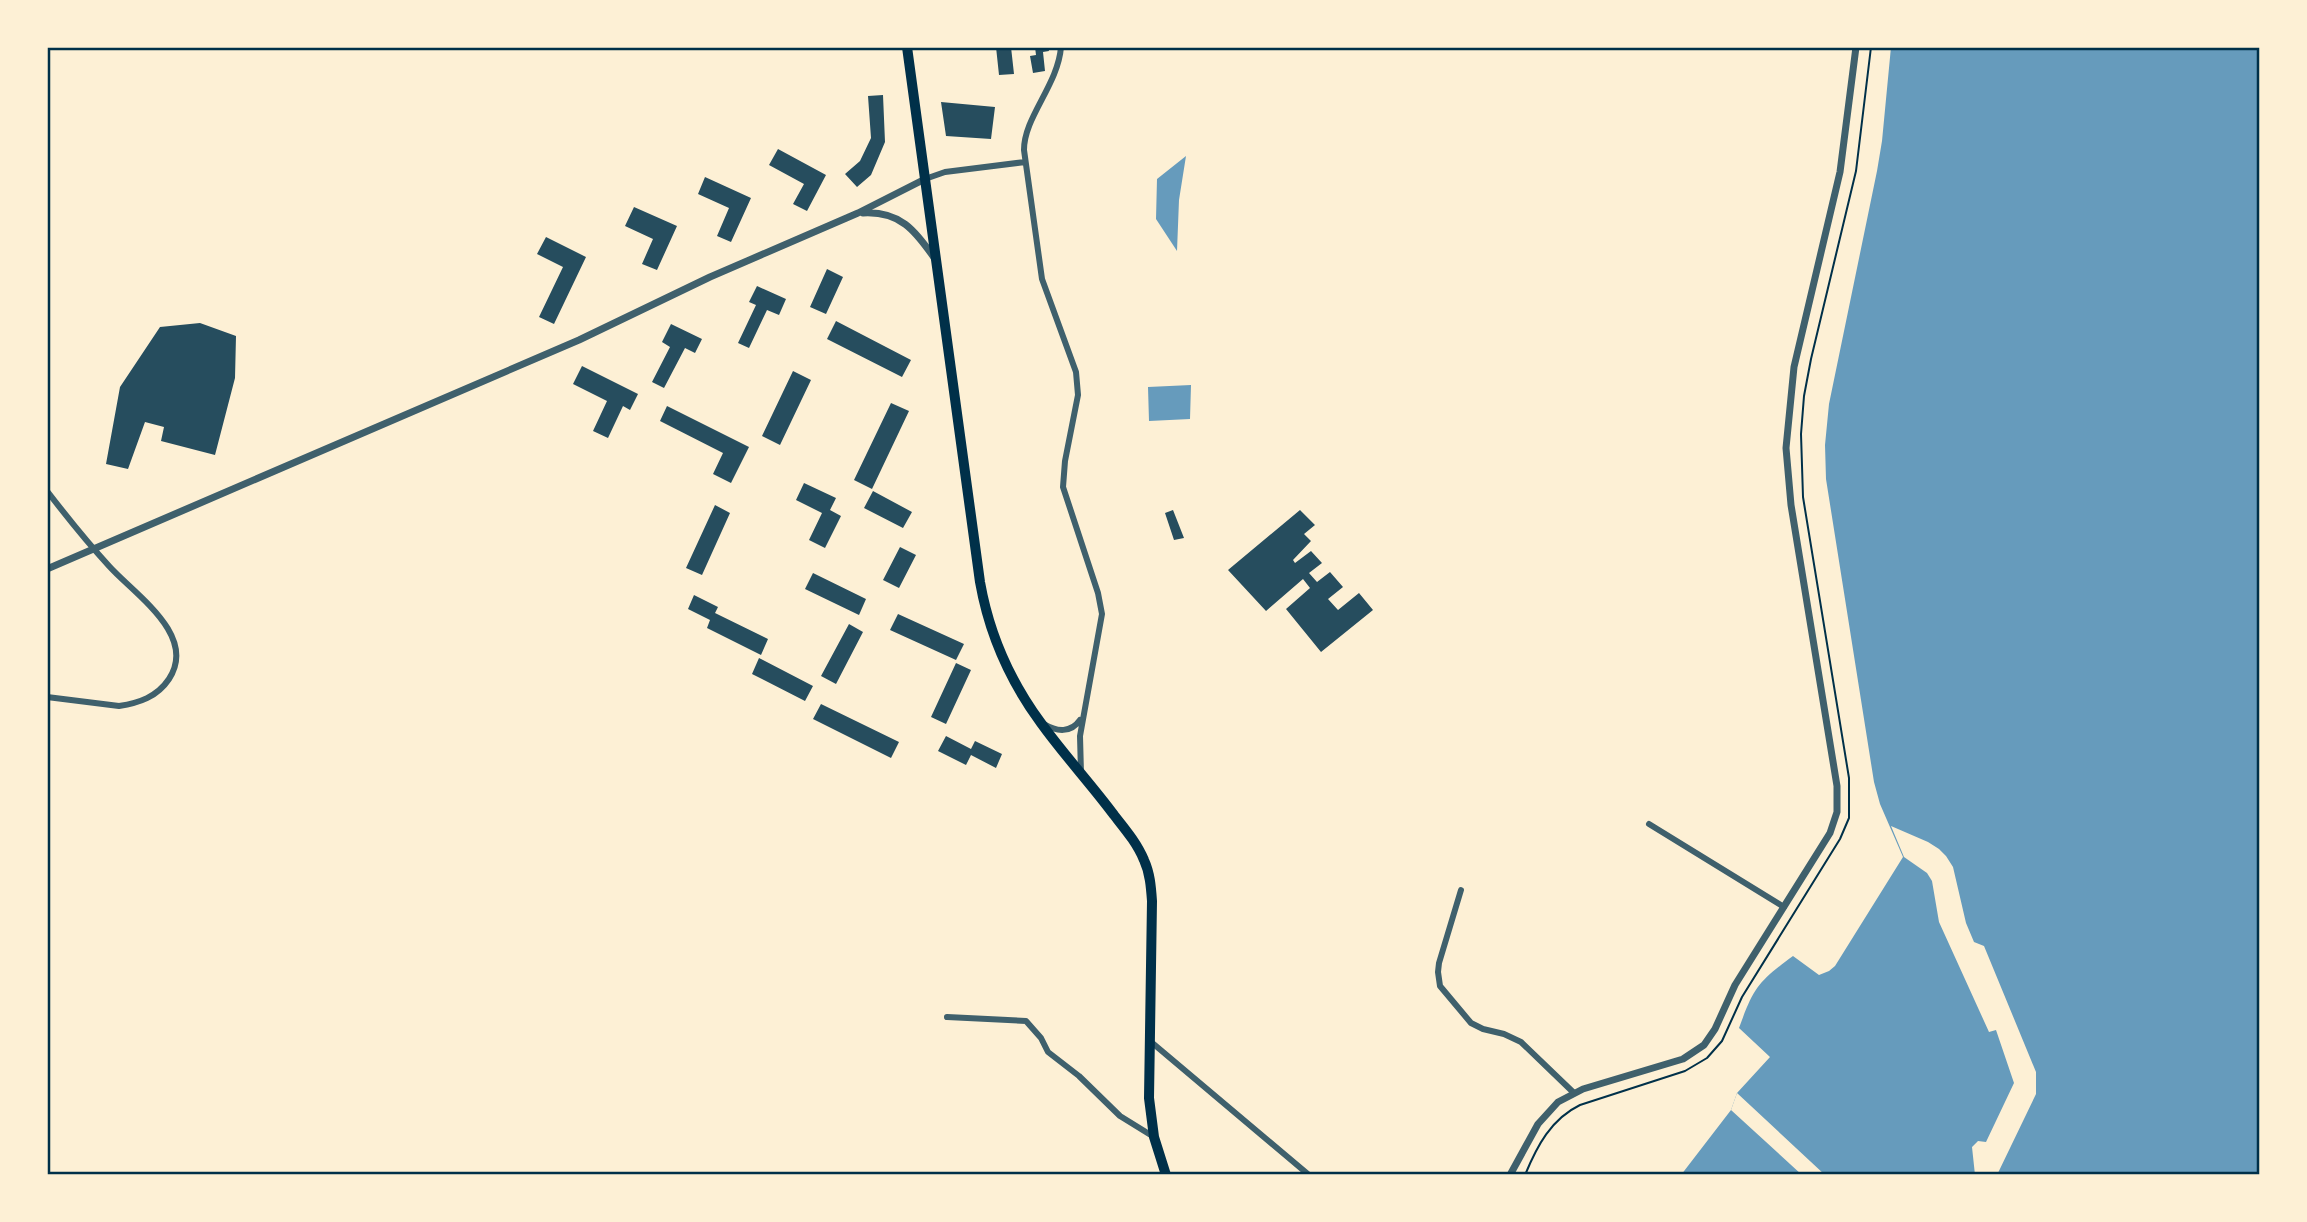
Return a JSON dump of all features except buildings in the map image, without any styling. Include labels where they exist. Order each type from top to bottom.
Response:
[{"type":"main road","points":[[907,47],[983,596],[993,634],[1018,688],[1040,721],[1128,834],[1149,873],[1152,901],[1149,1098],[1154,1137],[1166,1175]]},
{"type":"street","points":[[1061,47],[1057,71],[1025,137],[1042,279],[1076,373],[1078,387],[1063,487],[1101,605],[1101,624],[1083,715],[1079,749],[1081,773]]},
{"type":"street","points":[[1510,1175],[1543,1116],[1558,1102],[1574,1093],[1683,1059],[1704,1045],[1715,1029],[1735,985],[1830,833],[1838,806],[1837,786],[1791,505],[1786,448],[1794,367],[1840,172],[1856,47]]},
{"type":"street","points":[[47,569],[579,340],[710,277],[858,213],[925,179],[945,172],[1026,162]]},
{"type":"street","points":[[858,213],[884,213],[903,222],[922,240],[935,258]]},
{"type":"street","points":[[47,491],[94,550],[152,607],[176,644],[172,676],[162,689],[142,701],[119,706],[48,697],[47,689]]},
{"type":"street","points":[[1040,721],[1052,729],[1067,730],[1078,724],[1083,715]]},
{"type":"street","points":[[1649,824],[1784,907]]},
{"type":"street","points":[[1461,891],[1439,963],[1440,986],[1471,1023],[1512,1038],[1529,1048],[1574,1093]]},
{"type":"street","points":[[947,1017],[1026,1021],[1041,1038],[1048,1052],[1079,1076],[1120,1116],[1154,1137]]},
{"type":"street","points":[[1150,1041],[1309,1175]]},
{"type":"path","points":[[1525,1175],[1548,1132],[1565,1113],[1580,1105],[1685,1071],[1696,1066],[1716,1049],[1742,998],[1840,839],[1849,818],[1849,778],[1803,497],[1801,434],[1811,359],[1856,171],[1871,47]]},
{"type":"water","points":[[1891,47],[2260,47],[2260,1175],[1681,1175],[1731,1110],[1737,1093],[1770,1057],[1739,1028],[1758,986],[1793,956],[1819,975],[1835,966],[1903,857],[1880,804],[1874,782],[1826,479],[1825,445],[1829,404],[1882,141]]},
{"type":"water","points":[[1186,156],[1179,200],[1177,251],[1156,219],[1157,179]]},
{"type":"water","points":[[1191,385],[1190,419],[1149,421],[1148,387]]},
{"type":"pier","points":[[1891,826],[1939,849],[1953,867],[1966,923],[1974,942],[1984,946],[2036,1072],[2036,1094],[1997,1175],[1975,1175],[1972,1147],[1978,1141],[1986,1142],[2014,1083],[1996,1030],[1989,1032],[1939,922],[1932,881],[1927,873],[1904,857]]},
{"type":"pier","points":[[1737,1093],[1825,1175],[1802,1175],[1731,1110]]}]
